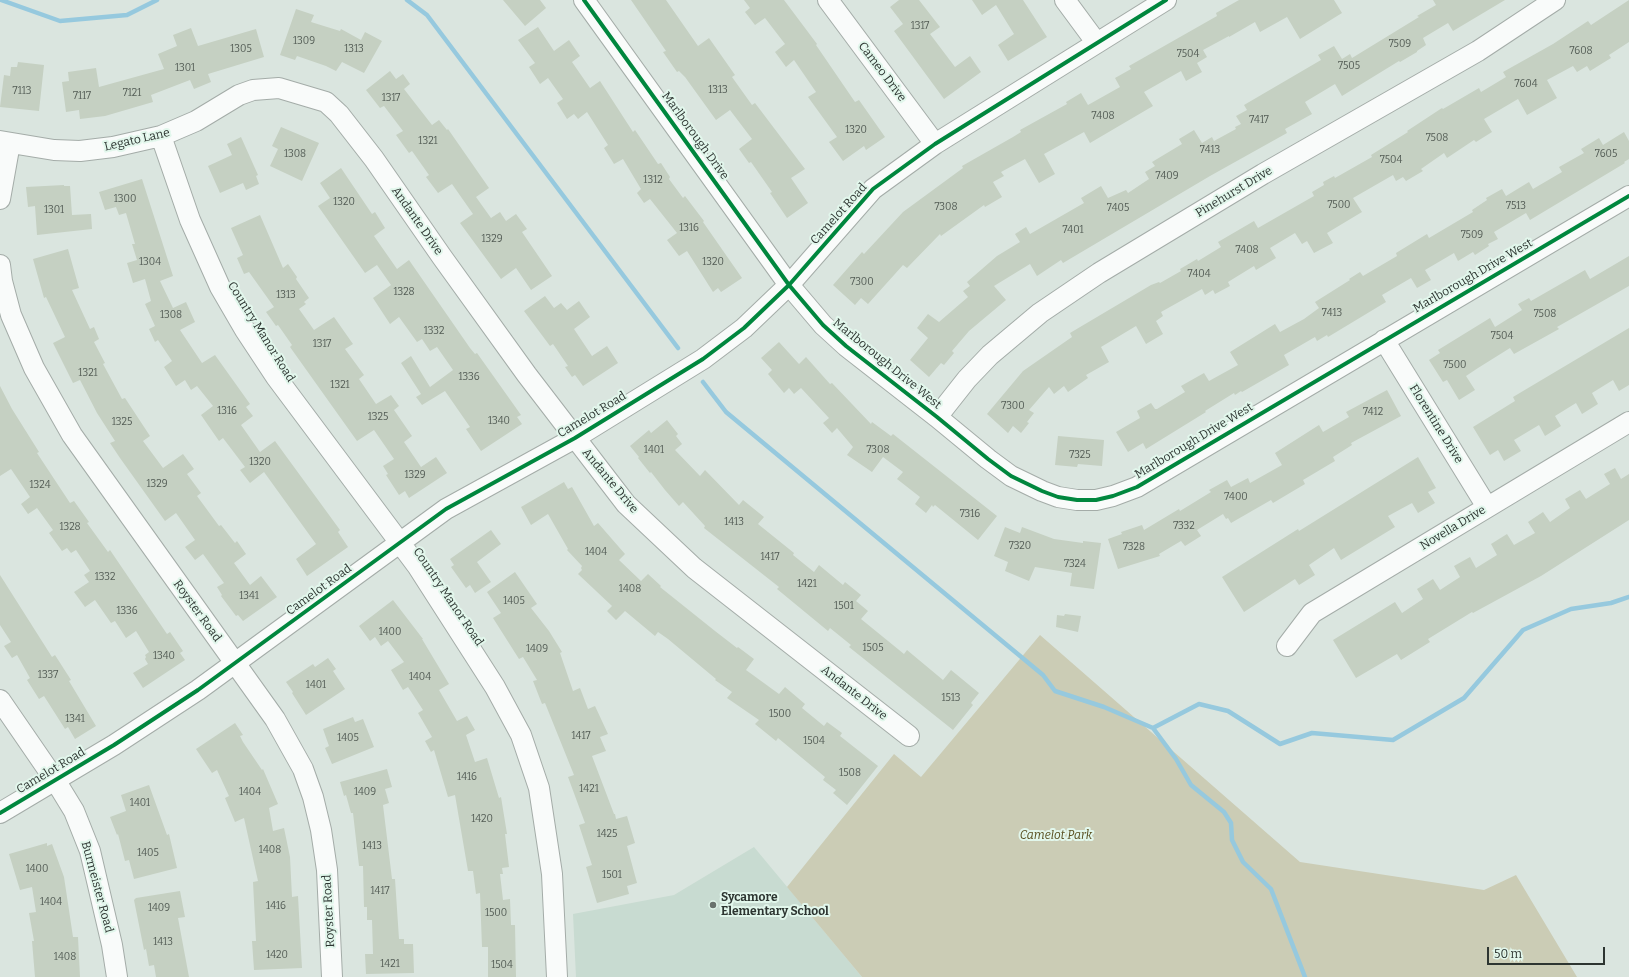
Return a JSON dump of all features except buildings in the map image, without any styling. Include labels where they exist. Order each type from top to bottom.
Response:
[{"type":"street","name":"Marlborough Drive","points":[[584,0],[789,285]]},
{"type":"street","name":"Cameo Drive","points":[[828,0],[936,144]]},
{"type":"street","points":[[1065,0],[1096,42]]},
{"type":"street","name":"Camelot Road","points":[[0,813],[120,741],[198,690],[446,509],[575,438],[703,359],[744,328],[789,285],[873,189],[936,144],[1096,42],[1166,0]]},
{"type":"street","name":"Pinehurst Drive","points":[[937,417],[967,379],[990,355],[1040,313],[1086,282],[1263,174],[1478,51],[1555,0]]},
{"type":"street","name":"Legato Lane","points":[[5,142],[54,150],[80,151],[113,147],[161,136],[196,121],[239,95],[252,90],[279,88],[288,90]]},
{"type":"street","name":"Andante Drive","points":[[288,90],[326,102],[339,114],[374,159],[442,257],[575,438],[626,504],[694,568],[909,736]]},
{"type":"street","name":"Country Manor Road","points":[[161,136],[190,220],[220,287],[245,330],[276,377],[418,567],[495,687],[521,735],[539,788],[551,866],[557,977]]},
{"type":"street","points":[[0,199],[5,142]]},
{"type":"street","name":"Marlborough Drive West","points":[[789,285],[823,325],[846,346],[1011,476],[1058,497],[1077,500],[1096,500],[1113,496],[1137,487],[1629,196]]},
{"type":"street","name":"Royster Road","points":[[0,265],[2,281],[11,315],[34,368],[72,435],[275,719],[303,769],[313,797],[321,830],[327,870],[332,977]]},
{"type":"street","name":"Florentine Drive","points":[[1384,340],[1487,508]]},
{"type":"street","name":"Novella Drive","points":[[1287,646],[1312,613],[1629,422]]},
{"type":"street","name":"Burmeister Road","points":[[0,700],[55,780],[74,811],[90,851],[112,945],[117,977]]},
{"type":"shaded area","name":"Sycamore Elementary School","points":[[754,847],[862,977],[576,977],[573,914],[674,895]]},
{"type":"green space","name":"Camelot Park","points":[[1040,635],[1300,862],[1484,890],[1516,875],[1577,977],[862,977],[787,887],[894,754],[921,777]]},
{"type":"waterway","points":[[1,0],[60,21],[127,15],[157,0]]},
{"type":"waterway","points":[[407,0],[427,15],[678,348]]},
{"type":"waterway","points":[[703,382],[726,412],[1043,675],[1055,691],[1104,707],[1153,728],[1199,704],[1228,711],[1280,744],[1312,733],[1393,740],[1464,698],[1523,630],[1571,609],[1611,603],[1629,597]]},
{"type":"waterway","points":[[1153,728],[1176,759],[1191,785],[1224,812],[1231,823],[1232,840],[1243,862],[1271,889],[1305,977]]},
{"type":"cycle path","points":[[584,0],[789,285],[823,325],[846,346],[1011,476],[1058,497],[1077,500],[1096,500],[1113,496],[1137,487],[1629,196]]},
{"type":"cycle path","points":[[0,813],[114,745],[198,690],[446,509],[575,438],[703,359],[744,328],[789,285],[873,189],[935,144],[1166,0]]},
{"type":"place","name":"Sycamore Elementary School","points":[[713,905]]}]
